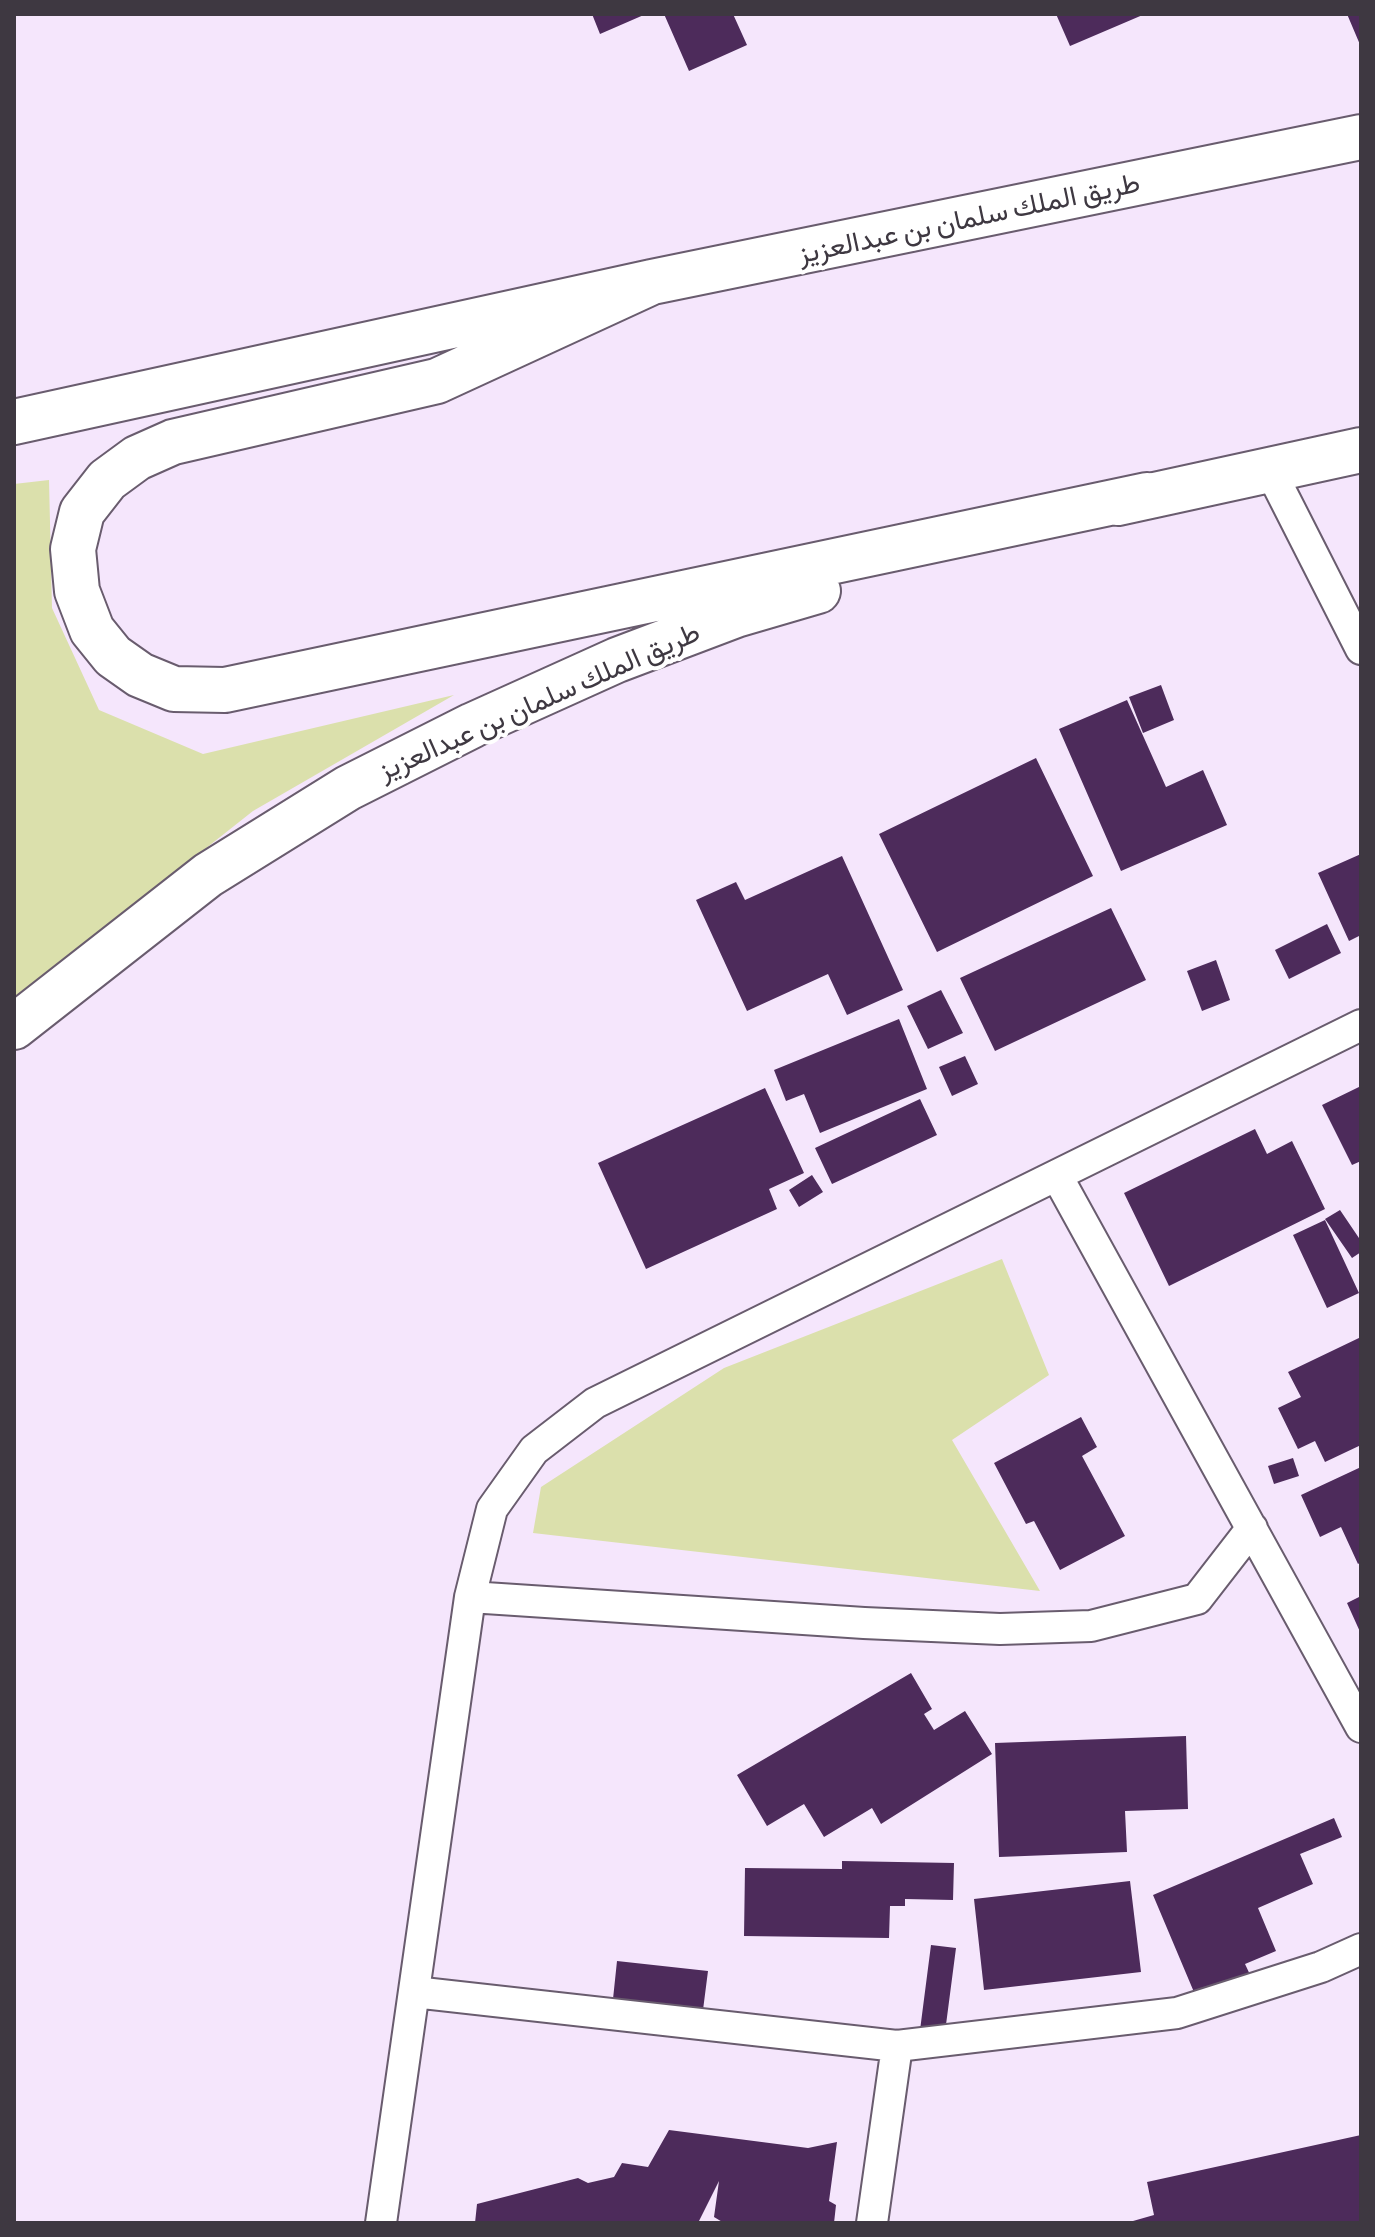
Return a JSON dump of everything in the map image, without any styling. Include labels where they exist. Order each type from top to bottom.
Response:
[{"type":"main road","name":"طريق الملك سلمان بن عبدالعزيز","points":[[14,422],[652,282],[1361,137]]},
{"type":"main road","points":[[652,282],[437,381],[173,442],[137,458],[107,480],[82,512],[73,549],[77,591],[92,630],[113,656],[140,675],[174,689],[225,690],[1147,495]]},
{"type":"main road","name":"طريق الملك سلمان بن عبدالعزيز","points":[[14,1027],[208,875],[348,788],[473,725],[617,660],[736,615],[1147,495],[1361,450]]},
{"type":"street","points":[[1270,470],[1361,649]]},
{"type":"street","points":[[381,2223],[470,1597],[492,1509],[534,1450],[595,1403],[1361,1025]]},
{"type":"street","points":[[1057,1176],[1361,1727]]},
{"type":"street","points":[[470,1597],[879,1624],[1000,1629],[1091,1626],[1197,1599],[1252,1528]]},
{"type":"street","points":[[414,1992],[897,2046],[1177,2013],[1321,1967],[1361,1949]]},
{"type":"street","points":[[872,2223],[897,2046]]},
{"type":"green space","points":[[49,480],[52,608],[99,710],[203,754],[454,695],[253,811],[14,1000],[14,484]]},
{"type":"green space","points":[[1002,1259],[1049,1375],[952,1440],[1040,1591],[533,1533],[541,1487],[724,1368]]},
{"type":"building","points":[[592,14],[646,14],[600,34]]},
{"type":"building","points":[[664,14],[733,14],[747,45],[689,71]]},
{"type":"building","points":[[1056,14],[1145,14],[1070,46]]},
{"type":"building","points":[[1347,14],[1361,14],[1361,47]]},
{"type":"building","points":[[1161,685],[1174,720],[1143,733],[1129,697]]},
{"type":"building","points":[[1127,700],[1166,787],[1203,770],[1227,825],[1121,871],[1059,729]]},
{"type":"building","points":[[1036,758],[1093,876],[937,952],[879,834]]},
{"type":"building","points":[[1361,854],[1361,935],[1349,941],[1318,873]]},
{"type":"building","points":[[842,856],[903,990],[847,1015],[828,974],[747,1011],[696,900],[736,882],[745,900]]},
{"type":"building","points":[[1111,908],[1146,980],[995,1051],[960,978]]},
{"type":"building","points":[[1327,924],[1341,953],[1289,979],[1275,950]]},
{"type":"building","points":[[1216,960],[1230,1000],[1202,1011],[1187,971]]},
{"type":"building","points":[[941,990],[963,1033],[928,1049],[907,1006]]},
{"type":"building","points":[[899,1019],[927,1089],[820,1133],[804,1094],[786,1101],[774,1070]]},
{"type":"building","points":[[965,1056],[978,1084],[952,1096],[939,1067]]},
{"type":"building","points":[[1361,1086],[1361,1161],[1352,1165],[1322,1105]]},
{"type":"building","points":[[765,1088],[804,1173],[769,1189],[777,1209],[646,1269],[598,1163]]},
{"type":"building","points":[[920,1099],[937,1135],[832,1184],[815,1148]]},
{"type":"building","points":[[1255,1129],[1267,1154],[1292,1141],[1325,1209],[1169,1286],[1124,1193]]},
{"type":"building","points":[[812,1175],[823,1192],[799,1207],[789,1190]]},
{"type":"building","points":[[1340,1210],[1361,1241],[1361,1252],[1352,1258],[1325,1219]]},
{"type":"building","points":[[1325,1220],[1359,1293],[1327,1308],[1293,1235]]},
{"type":"building","points":[[1361,1337],[1361,1445],[1325,1462],[1315,1441],[1298,1449],[1278,1408],[1301,1397],[1288,1372]]},
{"type":"building","points":[[1081,1417],[1097,1447],[1082,1456],[1125,1536],[1060,1570],[1034,1521],[1026,1524],[994,1463]]},
{"type":"building","points":[[1293,1458],[1299,1476],[1274,1484],[1268,1466]]},
{"type":"building","points":[[1361,1467],[1361,1562],[1358,1564],[1341,1527],[1320,1537],[1301,1495]]},
{"type":"building","points":[[1361,1596],[1361,1634],[1347,1603]]},
{"type":"building","points":[[911,1673],[932,1709],[924,1714],[934,1730],[965,1711],[992,1754],[881,1824],[872,1808],[824,1837],[804,1804],[767,1826],[737,1775]]},
{"type":"building","points":[[1186,1736],[1188,1809],[1125,1811],[1127,1852],[999,1857],[995,1743]]},
{"type":"building","points":[[1334,1818],[1342,1837],[1300,1854],[1313,1884],[1258,1908],[1276,1951],[1245,1964],[1253,1981],[1199,2004],[1153,1895]]},
{"type":"building","points":[[842,1861],[954,1863],[953,1900],[905,1899],[905,1906],[890,1906],[889,1938],[744,1936],[745,1868],[842,1869]]},
{"type":"building","points":[[1130,1881],[1141,1972],[984,1990],[974,1899]]},
{"type":"building","points":[[931,1945],[956,1948],[944,2040],[919,2038]]},
{"type":"building","points":[[617,1961],[708,1971],[703,2010],[613,1999]]},
{"type":"building","points":[[669,2130],[808,2148],[837,2142],[829,2201],[836,2205],[834,2223],[724,2223],[714,2217],[719,2181],[698,2223],[475,2223],[477,2204],[578,2178],[588,2183],[614,2177],[622,2163],[648,2167]]},
{"type":"building","points":[[1361,2135],[1361,2223],[1126,2223],[1154,2215],[1147,2182]]}]
